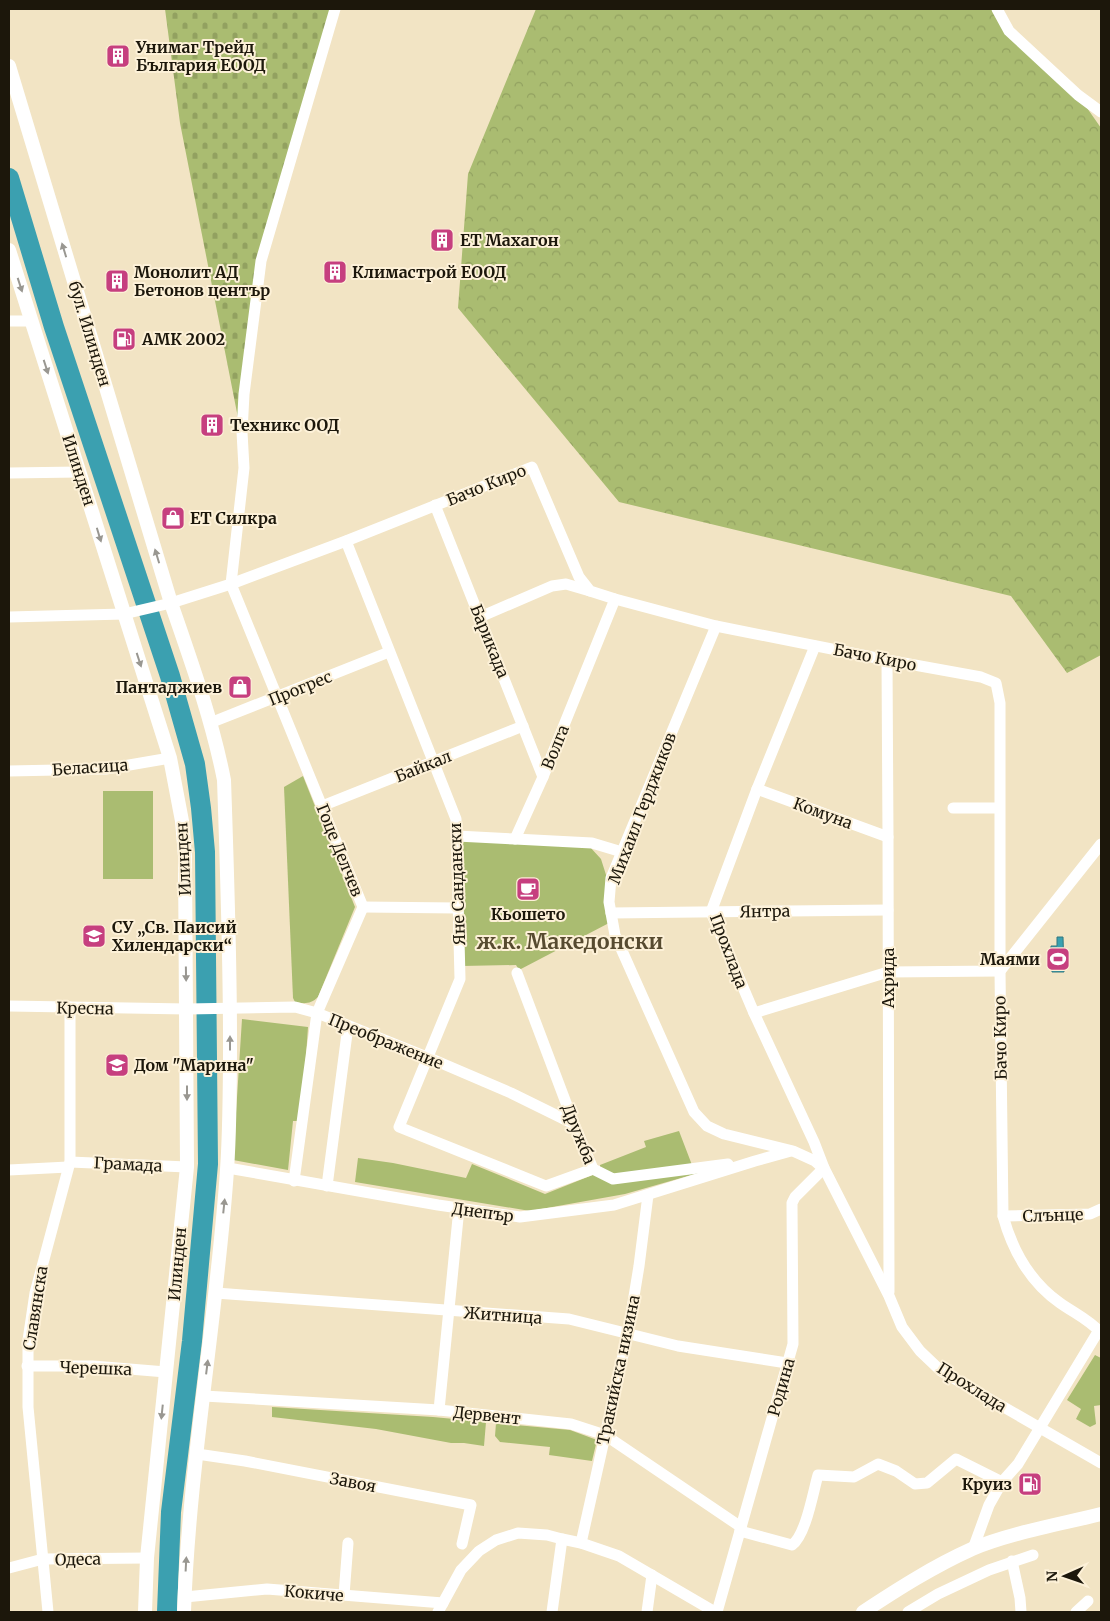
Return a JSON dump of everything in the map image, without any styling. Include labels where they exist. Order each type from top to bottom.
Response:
[{"type":"main road","name":"бул. Илинден","points":[[9,66],[171,603]]},
{"type":"main road","name":"Илинден","points":[[9,250],[170,758],[182,821],[192,1009],[186,1167],[148,1558],[145,1612]]},
{"type":"main road","points":[[171,603],[196,674],[224,780],[224,1009],[230,1114],[228,1168],[216,1293],[188,1532],[184,1612]]},
{"type":"main road","points":[[863,1612],[930,1571],[973,1549],[1007,1538],[1101,1514]]},
{"type":"street","points":[[232,584],[244,468],[242,432],[244,394],[261,261],[335,9]]},
{"type":"street","points":[[996,9],[1009,31],[1078,95],[1101,112]]},
{"type":"street","points":[[9,322],[31,320]]},
{"type":"street","name":"Бачо Киро","points":[[9,617],[124,614],[171,603],[232,584],[532,467],[579,577],[590,590],[615,599],[716,626],[981,677],[996,683],[1000,703],[999,808],[1003,1216],[1007,1230],[1030,1276],[1048,1294],[1085,1319],[1100,1332]]},
{"type":"street","points":[[9,473],[80,472]]},
{"type":"street","name":"Барикада","points":[[435,505],[543,777]]},
{"type":"street","name":"Яне Сандански","points":[[346,541],[456,819],[460,979],[398,1127],[546,1186],[592,1169]]},
{"type":"street","name":"Гоце Делчев","points":[[232,584],[363,907],[317,1013],[294,1181]]},
{"type":"street","points":[[480,617],[552,586],[566,584],[590,590]]},
{"type":"street","name":"Волга","points":[[515,839],[543,777],[615,599]]},
{"type":"street","name":"Михаил Герджиков","points":[[716,626],[611,878],[609,902],[616,935],[694,1112],[707,1126],[724,1134],[793,1151]]},
{"type":"street","name":"Прохлада","points":[[815,646],[757,789],[711,912],[824,1168],[889,1296],[902,1327],[920,1351],[941,1371],[1101,1463]]},
{"type":"street","name":"Прогрес","points":[[210,723],[389,652]]},
{"type":"street","name":"Ахрида","points":[[886,660],[889,1296]]},
{"type":"street","name":"Байкал","points":[[322,806],[523,726]]},
{"type":"street","name":"Беласица","points":[[9,771],[106,769],[170,758]]},
{"type":"street","name":"Комуна","points":[[757,789],[888,837]]},
{"type":"street","points":[[952,808],[999,808]]},
{"type":"street","points":[[457,836],[592,843],[622,852]]},
{"type":"street","points":[[754,1013],[888,972],[1000,971],[1101,844]]},
{"type":"street","points":[[363,907],[458,908]]},
{"type":"street","name":"Янтра","points":[[611,913],[888,910]]},
{"type":"street","name":"Дружба","points":[[517,973],[592,1169],[613,1179],[755,1161]]},
{"type":"street","name":"Кресна","points":[[9,1006],[192,1009]]},
{"type":"street","name":"Преображение","points":[[192,1009],[286,1006],[317,1013],[511,1093],[574,1124]]},
{"type":"street","name":"Славянска","points":[[48,1612],[28,1407],[27,1366],[28,1340],[35,1293],[69,1164],[70,1007]]},
{"type":"street","points":[[327,1186],[348,1026]]},
{"type":"street","points":[[793,1151],[824,1168]]},
{"type":"street","name":"Днепър","points":[[228,1168],[294,1181],[520,1217],[614,1205],[793,1151]]},
{"type":"street","name":"Грамада","points":[[9,1170],[69,1164],[186,1167]]},
{"type":"street","name":"Родина","points":[[716,1612],[793,1344],[792,1203],[795,1197],[824,1168]]},
{"type":"street","name":"Тракийска низина","points":[[581,1543],[628,1333],[648,1195]]},
{"type":"street","points":[[439,1410],[459,1208]]},
{"type":"street","name":"Слънце","points":[[1003,1216],[1090,1214],[1101,1209]]},
{"type":"street","name":"Житница","points":[[216,1293],[569,1319],[678,1346],[787,1363]]},
{"type":"street","points":[[973,1549],[989,1505],[1002,1482],[1018,1464],[1100,1332]]},
{"type":"street","name":"Черешка","points":[[27,1366],[93,1366],[166,1372]]},
{"type":"street","name":"Дервент","points":[[204,1396],[439,1410],[571,1424],[605,1435],[741,1529],[792,1545],[797,1542],[804,1524],[818,1474],[854,1477],[878,1464],[896,1471],[915,1484],[926,1483],[956,1459],[1002,1482]]},
{"type":"street","name":"Завоя","points":[[197,1454],[245,1461],[470,1505],[462,1544]]},
{"type":"street","points":[[444,1606],[461,1570],[479,1551],[496,1540],[518,1533],[562,1538],[619,1556],[716,1612]]},
{"type":"street","points":[[552,1612],[562,1538]]},
{"type":"street","points":[[344,1595],[348,1543]]},
{"type":"street","points":[[908,1612],[938,1594],[989,1570],[1033,1555]]},
{"type":"street","name":"Одеса","points":[[9,1568],[43,1560],[148,1558]]},
{"type":"street","points":[[1012,1561],[1021,1612]]},
{"type":"street","points":[[647,1612],[652,1576]]},
{"type":"street","name":"Кокиче","points":[[185,1597],[267,1589],[444,1606]]},
{"type":"street","points":[[1076,1612],[1088,1602]]},
{"type":"green space","points":[[165,9],[335,9],[261,261],[240,428],[180,123]]},
{"type":"green space","points":[[536,9],[997,9],[1009,31],[1078,95],[1101,128],[1101,655],[1067,673],[1011,596],[619,502],[458,308],[468,174]]},
{"type":"green space","points":[[303,776],[355,907],[318,997],[313,1001],[304,1003],[295,1002],[293,998],[284,787]]},
{"type":"green space","points":[[103,791],[153,791],[153,879],[103,879]]},
{"type":"green space","points":[[459,838],[590,847],[601,859],[607,878],[609,923],[519,970],[516,965],[462,966]]},
{"type":"green space","points":[[242,1019],[308,1027],[302,1115],[299,1121],[293,1121],[288,1170],[233,1160]]},
{"type":"green space","points":[[679,1131],[692,1165],[616,1176],[600,1167],[600,1165],[646,1147],[644,1141]]},
{"type":"green space","points":[[358,1158],[466,1178],[472,1164],[545,1194],[595,1174],[603,1179],[716,1168],[625,1194],[530,1211],[355,1182]]},
{"type":"green space","points":[[1095,1355],[1101,1358],[1101,1405],[1094,1406],[1096,1424],[1090,1427],[1076,1419],[1081,1409],[1067,1400]]},
{"type":"green space","points":[[272,1407],[486,1422],[484,1446],[451,1443],[376,1429],[272,1417]]},
{"type":"green space","points":[[496,1423],[570,1430],[597,1440],[592,1461],[549,1455],[550,1447],[500,1442],[495,1436]]},
{"type":"water","name":"Маями","points":[[1057,937],[1063,937],[1064,972],[1052,972],[1051,946],[1057,946]]},
{"type":"waterway","points":[[9,178],[54,327],[170,676],[195,764],[201,808],[205,852],[208,1164],[192,1341],[171,1512],[167,1612]]},
{"type":"place","name":"Унимаг Трейд България ЕООД","points":[[118,56]]},
{"type":"place","name":"ЕТ Махагон","points":[[442,240]]},
{"type":"place","name":"Климастрой ЕООД","points":[[335,272]]},
{"type":"place","name":"Монолит АД Бетонов център","points":[[117,281]]},
{"type":"place","name":"АМК 2002","points":[[124,339]]},
{"type":"place","name":"Техникс ООД","points":[[212,425]]},
{"type":"place","name":"ЕТ Силкра","points":[[173,518]]},
{"type":"place","name":"Пантаджиев","points":[[240,687]]},
{"type":"place","name":"Кьошето","points":[[528,889]]},
{"type":"place","name":"СУ „Св. Паисий Хилендарски“","points":[[94,936]]},
{"type":"place","name":"Маями","points":[[1058,959]]},
{"type":"place","name":"Дом \"Марина\"","points":[[117,1065]]},
{"type":"place","name":"Круиз","points":[[1030,1484]]},
{"type":"district","name":"ж.к. Македонски","points":[[570,942]]}]
